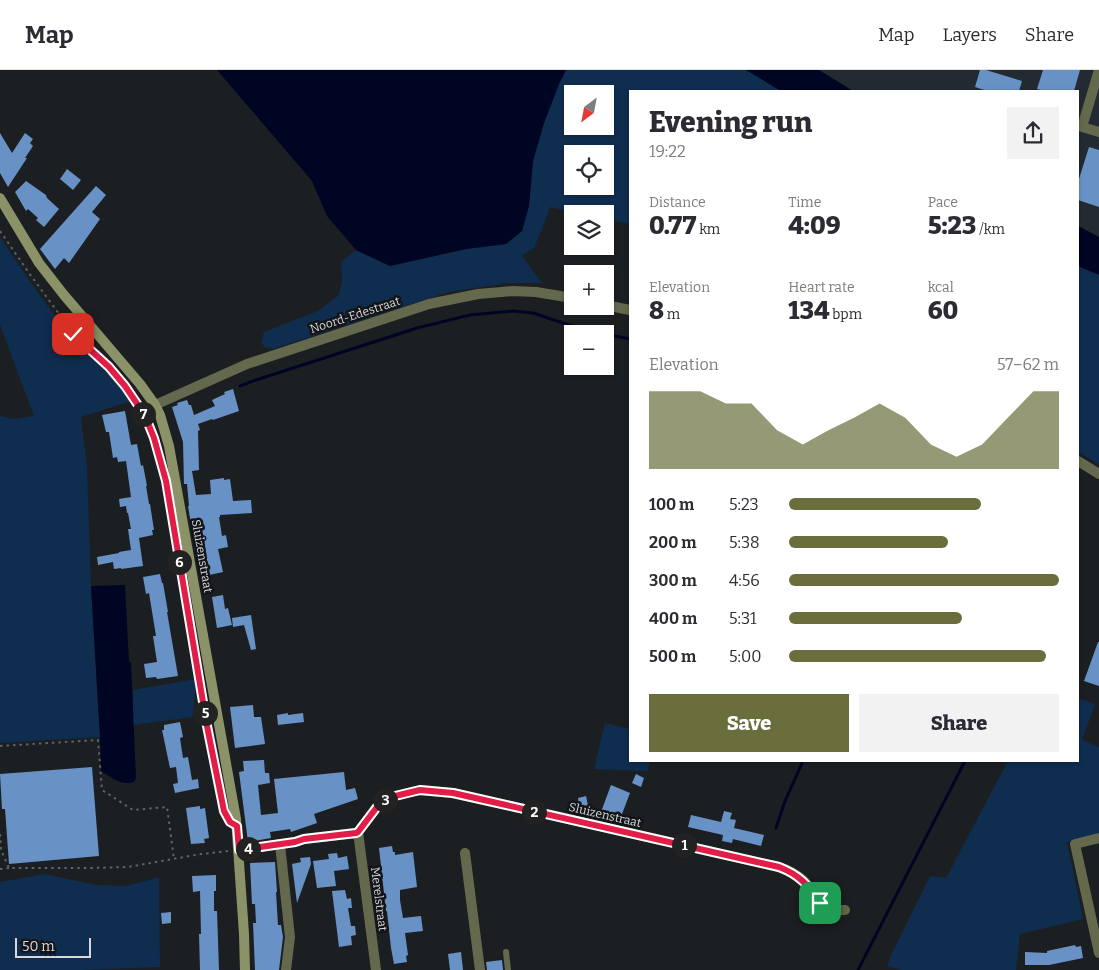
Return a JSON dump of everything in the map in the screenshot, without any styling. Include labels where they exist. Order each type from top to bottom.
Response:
[{"type":"street","points":[[1099,70],[1080,126],[1099,132]]},
{"type":"street","name":"Sluizenstraat","points":[[0,198],[39,264],[140,384],[155,405],[165,428],[236,819],[245,970]]},
{"type":"street","name":"Noord-Edestraat","points":[[155,405],[247,364],[429,304],[469,296],[513,291],[536,292],[564,297]]},
{"type":"street","points":[[614,307],[629,310]]},
{"type":"street","points":[[1079,462],[1099,474]]},
{"type":"street","name":"Sluizenstraat","points":[[358,832],[380,803],[391,797],[420,790],[453,793],[779,867],[789,870],[802,880],[827,909],[845,910]]},
{"type":"street","points":[[239,850],[358,832]]},
{"type":"street","name":"Merelstraat","points":[[358,832],[376,970]]},
{"type":"street","points":[[1099,838],[1075,844],[1099,953]]},
{"type":"street","points":[[280,845],[290,937],[286,970]]},
{"type":"street","points":[[465,853],[480,970]]},
{"type":"lane","points":[[506,952],[508,970]]},
{"type":"path","points":[[0,231],[73,334],[109,367],[125,386],[148,423],[160,455]]},
{"type":"path","points":[[183,587],[218,783]]},
{"type":"path","points":[[0,746],[98,740],[102,790],[133,810],[167,807],[174,859]]},
{"type":"path","points":[[0,834],[1,850],[9,868]]},
{"type":"path","points":[[0,869],[128,867],[239,850]]},
{"type":"shaded area","points":[[217,70],[566,70],[544,123],[533,161],[529,206],[522,231],[506,244],[466,249],[390,266],[356,250],[327,216],[312,181]]},
{"type":"shaded area","points":[[566,70],[746,70],[779,90],[629,90],[629,224],[614,221],[614,205],[564,205],[564,210],[550,207],[534,248],[522,256],[542,283],[508,283],[449,292],[273,349],[265,347],[261,343],[264,332],[318,311],[338,296],[342,283],[341,262],[356,250],[390,266],[466,249],[506,244],[529,206],[533,161],[544,123]]},
{"type":"shaded area","points":[[746,70],[819,70],[851,90],[779,90]]},
{"type":"shaded area","points":[[819,70],[1099,70],[1099,237],[1079,227],[1079,90],[851,90]]},
{"type":"shaded area","points":[[1079,227],[1099,237],[1099,275],[1079,266]]},
{"type":"shaded area","points":[[0,237],[34,288],[62,324],[131,401],[81,417],[87,468],[91,586],[100,737],[0,743],[0,416],[13,419],[34,416],[0,325]]},
{"type":"shaded area","points":[[1079,266],[1099,275],[1099,464],[1079,453]]},
{"type":"shaded area","points":[[125,585],[129,662],[131,662],[136,778],[134,782],[129,783],[117,781],[101,771],[91,586]]},
{"type":"shaded area","points":[[196,679],[193,717],[133,725],[133,690]]},
{"type":"shaded area","points":[[1079,698],[1095,704],[1082,740],[1099,747],[1099,833],[1067,842],[1083,919],[1020,934],[1016,970],[902,970],[887,966],[930,876],[946,878],[1007,762],[1079,762]]},
{"type":"shaded area","points":[[605,723],[629,729],[629,762],[650,762],[647,771],[594,769]]},
{"type":"shaded area","points":[[45,874],[96,885],[127,886],[159,877],[160,967],[0,970],[0,882]]},
{"type":"building","points":[[980,70],[986,70],[1022,81],[1019,90],[984,90],[975,87]]},
{"type":"building","points":[[1043,70],[1080,70],[1074,90],[1037,89]]},
{"type":"building","points":[[0,133],[12,153],[25,133],[33,139],[30,143],[33,146],[25,158],[27,158],[8,187],[0,173]]},
{"type":"building","points":[[1089,147],[1099,150],[1099,207],[1079,200],[1079,179]]},
{"type":"building","points":[[67,169],[81,180],[73,190],[60,179]]},
{"type":"building","points":[[26,181],[46,195],[59,209],[44,227],[28,209],[26,211],[15,192]]},
{"type":"building","points":[[96,186],[106,195],[92,212],[100,219],[69,263],[64,258],[55,269],[40,249]]},
{"type":"building","points":[[233,389],[239,411],[198,424],[200,430],[198,431],[199,470],[192,471],[196,495],[211,494],[210,480],[230,479],[233,501],[251,500],[252,513],[220,515],[222,536],[226,535],[228,547],[218,549],[223,572],[200,577],[188,506],[187,484],[184,484],[183,442],[172,407],[178,405],[177,403],[187,400],[189,405],[191,405],[194,415],[215,406],[212,400],[225,394],[224,392]]},
{"type":"building","points":[[125,411],[131,445],[137,444],[141,466],[143,465],[154,530],[152,530],[153,535],[139,538],[143,566],[114,569],[113,562],[98,565],[97,557],[131,550],[128,529],[131,529],[128,513],[126,506],[120,507],[119,499],[131,497],[126,461],[118,462],[117,457],[113,458],[109,432],[106,432],[102,415]]},
{"type":"building","points":[[160,574],[178,676],[157,679],[156,677],[146,678],[144,664],[157,662],[153,636],[156,636],[149,593],[146,594],[143,577]]},
{"type":"building","points":[[223,595],[225,609],[228,608],[232,625],[217,628],[212,597]]},
{"type":"building","points":[[251,615],[256,649],[251,650],[244,625],[233,627],[232,618]]},
{"type":"building","points":[[1099,642],[1099,686],[1084,681]]},
{"type":"building","points":[[253,705],[254,717],[261,717],[265,744],[235,748],[230,707]]},
{"type":"building","points":[[288,713],[288,715],[303,713],[304,722],[278,725],[277,715]]},
{"type":"building","points":[[180,722],[183,737],[180,738],[183,758],[188,757],[192,780],[198,779],[199,788],[175,793],[173,784],[178,783],[176,767],[170,768],[162,730],[164,730],[164,725]]},
{"type":"building","points":[[264,760],[265,773],[269,773],[270,783],[258,785],[261,815],[278,813],[274,779],[344,772],[346,790],[355,788],[358,799],[314,814],[317,823],[291,832],[290,829],[270,832],[271,838],[248,842],[239,772],[244,771],[243,761]]},
{"type":"building","points":[[92,767],[99,856],[9,864],[0,774]]},
{"type":"building","points":[[636,774],[644,778],[641,787],[632,783]]},
{"type":"building","points":[[611,785],[630,793],[622,814],[618,813],[616,817],[601,812]]},
{"type":"building","points":[[586,796],[589,810],[580,811],[578,798]]},
{"type":"building","points":[[200,806],[200,809],[205,808],[209,838],[204,839],[205,843],[191,844],[186,808]]},
{"type":"building","points":[[724,811],[732,813],[730,819],[736,820],[734,828],[764,835],[761,846],[733,839],[732,843],[722,841],[723,835],[688,827],[691,815],[721,822]]},
{"type":"building","points":[[392,846],[395,855],[413,852],[417,887],[400,890],[400,900],[403,918],[421,916],[423,931],[405,933],[407,962],[394,964],[379,848]]},
{"type":"building","points":[[337,853],[338,858],[347,856],[349,869],[334,871],[336,886],[317,888],[313,861],[329,859],[328,854]]},
{"type":"building","points":[[310,857],[311,864],[297,903],[292,864],[301,862],[300,858]]},
{"type":"building","points":[[275,862],[278,925],[281,925],[283,937],[279,970],[255,970],[253,923],[256,923],[255,904],[252,904],[250,863]]},
{"type":"building","points":[[216,875],[214,911],[217,911],[219,970],[200,970],[200,891],[193,892],[192,876]]},
{"type":"building","points":[[345,890],[347,899],[351,898],[352,908],[348,908],[351,926],[355,926],[356,935],[351,936],[352,945],[339,947],[332,891]]},
{"type":"building","points":[[171,912],[171,923],[162,924],[161,913]]},
{"type":"building","points":[[1075,945],[1076,947],[1081,946],[1083,958],[1049,965],[1025,965],[1025,952],[1047,953],[1047,951]]},
{"type":"building","points":[[461,952],[463,970],[450,970],[448,954]]},
{"type":"building","points":[[502,960],[503,970],[487,970],[486,962]]},
{"type":"waterway","points":[[240,386],[417,328],[470,315],[513,311],[533,313],[569,325]]},
{"type":"waterway","points":[[614,336],[629,339]]},
{"type":"waterway","points":[[776,828],[785,801],[803,762]]},
{"type":"waterway","points":[[858,970],[964,762]]},
{"type":"route","points":[[73,334],[109,367],[125,386],[142,411],[160,455],[207,726],[224,811],[230,822],[237,826],[239,850],[304,839],[356,833],[380,803],[403,793],[434,790],[779,867],[789,870],[809,886],[820,903]]}]
